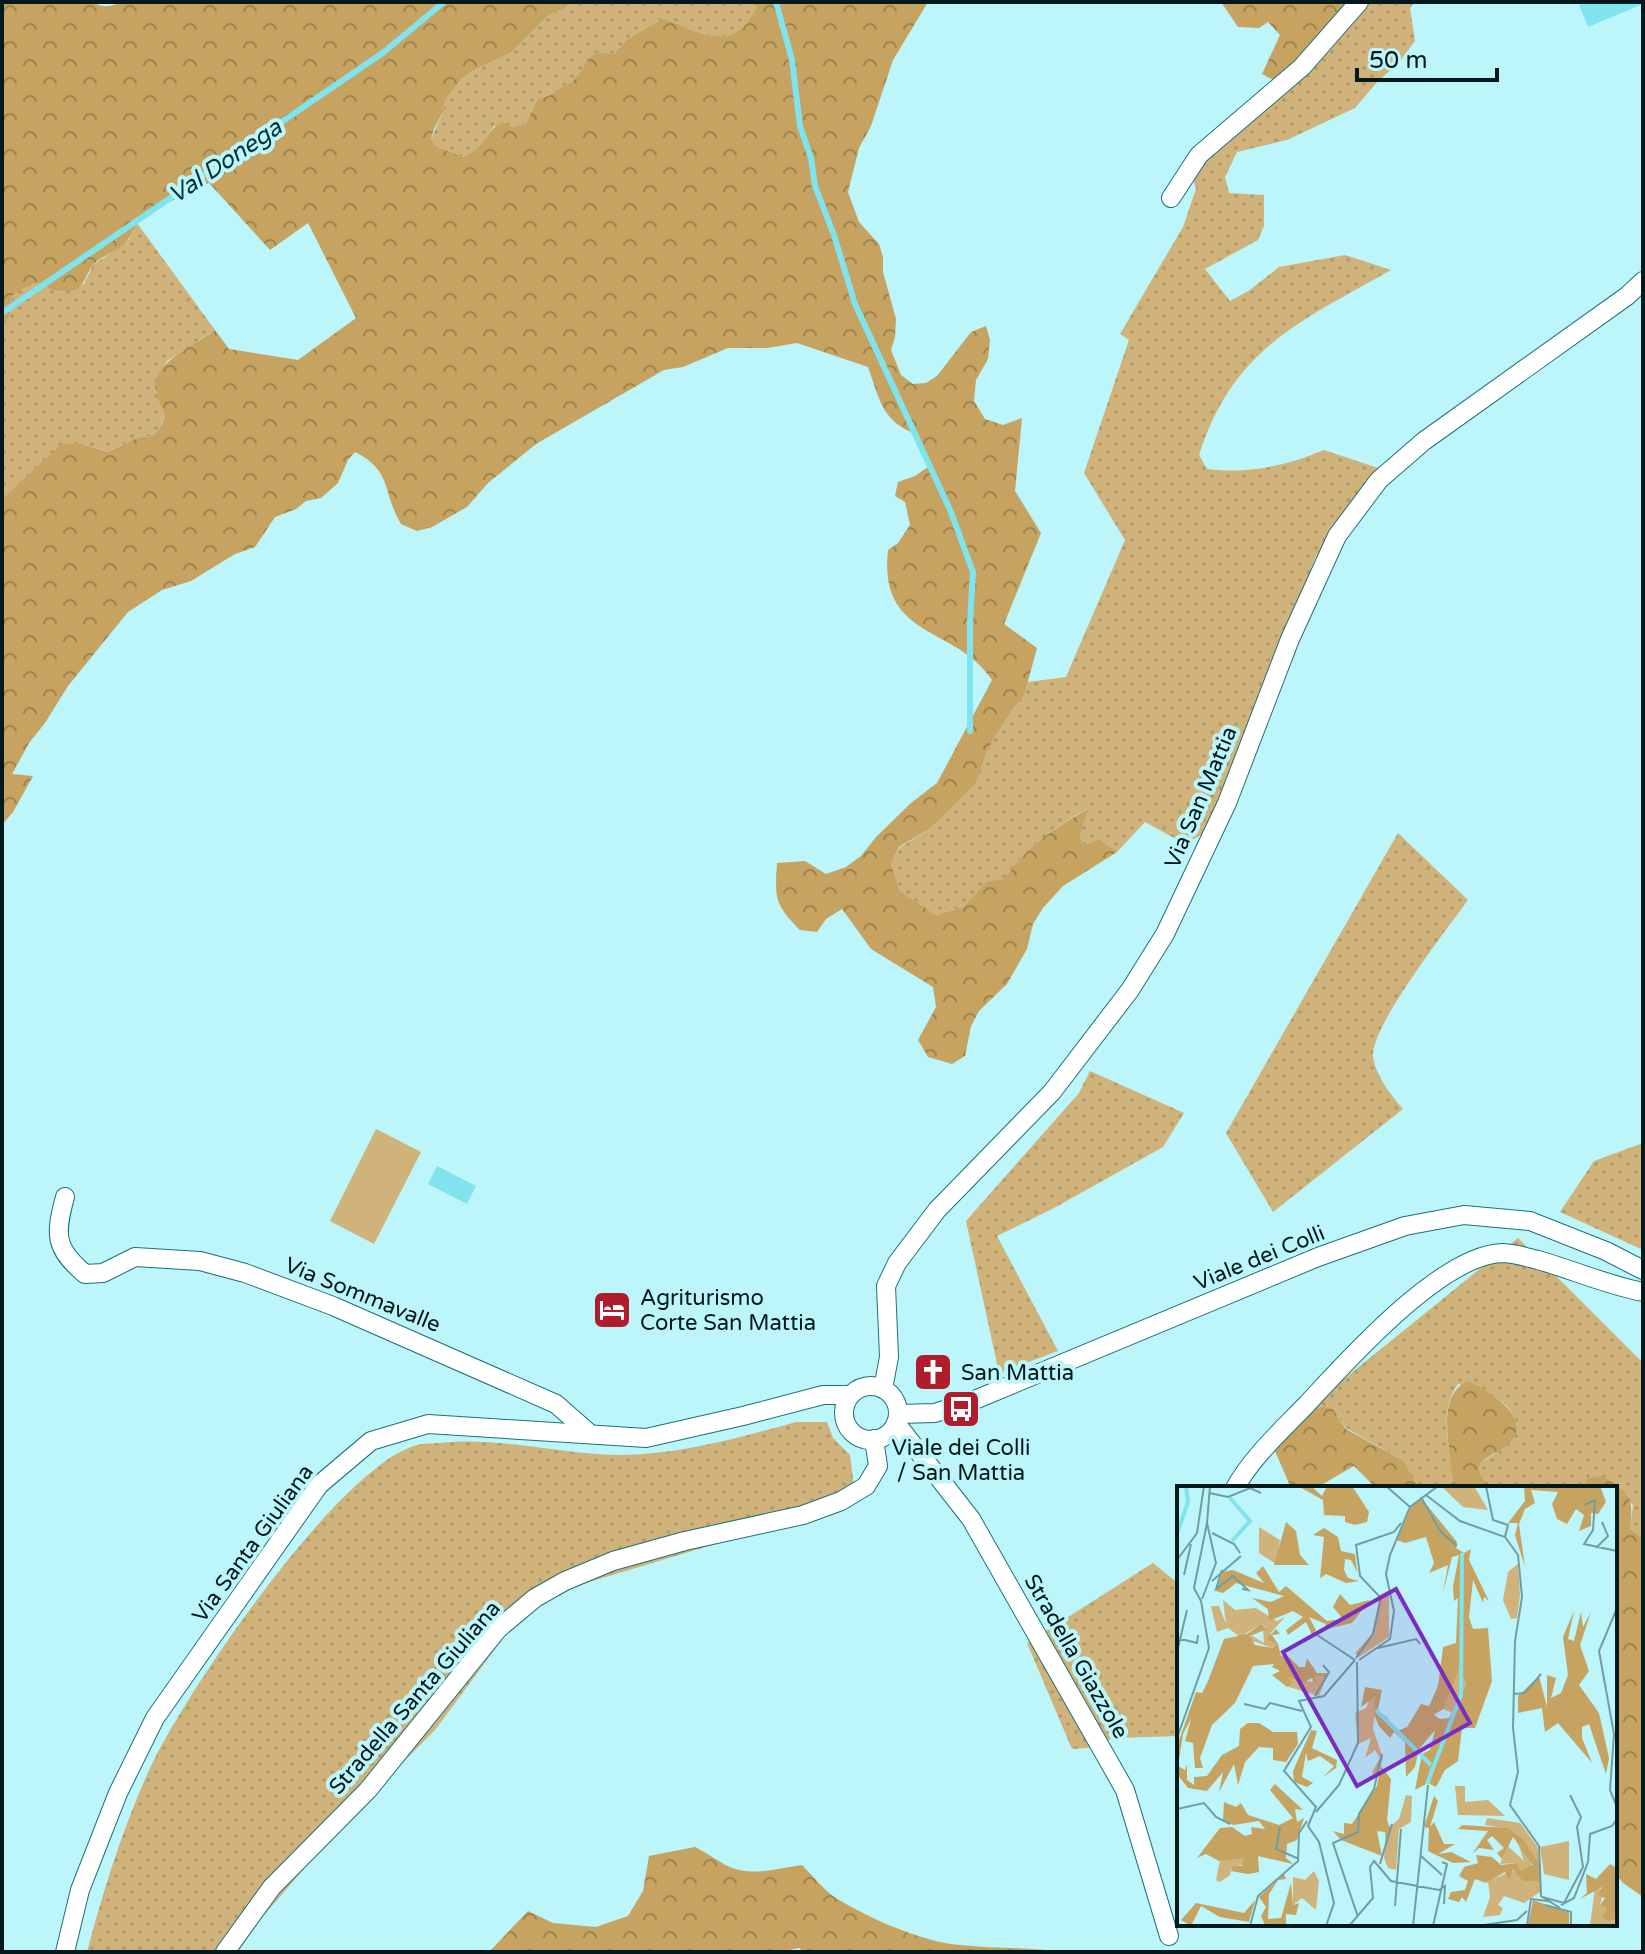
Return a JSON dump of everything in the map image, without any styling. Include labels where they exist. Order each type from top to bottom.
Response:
[{"type":"street","points":[[1171,198],[1199,155],[1302,67],[1359,2]]},
{"type":"street","name":"Via San Mattia","points":[[883,1389],[889,1357],[886,1286],[897,1263],[937,1210],[1052,1092],[1130,990],[1165,934],[1227,803],[1290,639],[1337,536],[1379,480],[1424,441],[1627,296],[1643,281]]},
{"type":"street","name":"Via Sommavalle","points":[[65,1197],[57,1226],[59,1243],[67,1259],[85,1274],[103,1273],[135,1257],[200,1261],[245,1273],[333,1306],[556,1404],[589,1433]]},
{"type":"street","name":"Viale dei Colli","points":[[897,1418],[935,1413],[977,1399],[1318,1257],[1405,1226],[1434,1220],[1464,1215],[1530,1221],[1606,1251],[1643,1270]]},
{"type":"street","points":[[1236,1486],[1264,1449],[1369,1339],[1449,1273],[1484,1255],[1504,1253],[1531,1259],[1643,1292]]},
{"type":"street","points":[[866,1386],[883,1389],[896,1403],[897,1418],[883,1437],[862,1438],[846,1423],[844,1414],[850,1395],[866,1386]]},
{"type":"street","name":"Via Santa Giuliana","points":[[65,1952],[80,1890],[118,1793],[155,1718],[319,1485],[371,1441],[428,1424],[646,1438],[823,1395],[850,1395]]},
{"type":"street","name":"Stradella Giazzole","points":[[897,1418],[971,1519],[1125,1790],[1169,1936]]},
{"type":"street","name":"Stradella Santa Giuliana","points":[[225,1952],[272,1887],[368,1790],[498,1629],[535,1598],[565,1581],[613,1561],[685,1541],[803,1515],[841,1501],[866,1486],[878,1466],[874,1439]]},
{"type":"shaded area","points":[[572,2],[758,2],[750,19],[729,35],[705,34],[664,18],[627,39],[614,54],[598,52],[591,56],[574,80],[548,96],[538,98],[526,123],[512,127],[494,126],[479,150],[463,157],[434,146],[431,139],[445,101],[462,78],[511,53],[549,15]]},
{"type":"shaded area","points":[[1363,2],[1414,2],[1410,9],[1415,41],[1398,64],[1378,81],[1355,108],[1287,140],[1237,152],[1225,177],[1229,193],[1264,195],[1264,226],[1258,240],[1205,269],[1230,301],[1279,267],[1345,255],[1391,270],[1300,323],[1251,363],[1213,418],[1199,455],[1207,469],[1237,470],[1282,464],[1324,450],[1378,468],[1316,556],[1285,636],[1296,652],[1223,823],[1185,844],[1145,822],[1117,852],[1100,839],[1083,845],[1080,835],[1087,809],[1041,839],[1004,879],[987,883],[963,907],[936,915],[900,891],[891,864],[899,848],[931,828],[976,783],[988,749],[1024,696],[1028,682],[1066,677],[1125,540],[1084,473],[1129,340],[1120,334],[1183,227],[1196,189],[1186,157],[1281,84]]},
{"type":"shaded area","points":[[134,219],[215,330],[167,361],[155,391],[163,420],[152,436],[139,437],[108,452],[82,444],[22,482],[2,499],[2,332],[10,314],[12,296],[36,283],[62,292],[84,284],[93,265],[129,240]]},
{"type":"shaded area","points":[[1398,833],[1468,900],[1397,1001],[1376,1042],[1373,1056],[1377,1070],[1403,1109],[1273,1212],[1226,1133]]},
{"type":"shaded area","points":[[1090,1071],[1184,1113],[1163,1147],[997,1236],[1058,1351],[999,1373],[966,1221],[1079,1093]]},
{"type":"shaded area","points":[[376,1129],[421,1152],[374,1244],[330,1221]]},
{"type":"shaded area","points":[[1643,1143],[1643,1250],[1560,1212],[1594,1161]]},
{"type":"shaded area","points":[[1518,1238],[1643,1363],[1643,1539],[1630,1528],[1633,1505],[1617,1490],[1617,1486],[1603,1477],[1587,1478],[1584,1486],[1490,1486],[1479,1467],[1504,1446],[1517,1426],[1509,1409],[1486,1393],[1458,1384],[1451,1396],[1447,1435],[1453,1486],[1418,1486],[1404,1461],[1346,1428],[1333,1409],[1303,1412]]},
{"type":"shaded area","points":[[796,1422],[827,1422],[833,1438],[850,1455],[856,1502],[589,1582],[541,1602],[510,1629],[435,1730],[344,1822],[260,1920],[238,1952],[87,1952],[124,1833],[152,1764],[170,1730],[230,1637],[268,1586],[307,1537],[346,1495],[382,1463],[417,1445],[460,1441],[596,1454],[663,1452]]},
{"type":"shaded area","points":[[1153,1563],[1177,1582],[1177,1736],[1114,1738],[1087,1748],[1072,1749],[1027,1643]]},
{"type":"green space","points":[[2,2],[93,2],[107,6],[121,2],[572,2],[549,15],[511,53],[462,78],[445,101],[431,139],[435,146],[463,157],[482,144],[502,122],[512,127],[526,123],[538,98],[548,96],[574,80],[591,56],[598,52],[614,54],[627,39],[664,18],[692,30],[718,36],[740,29],[750,19],[758,2],[928,2],[893,60],[871,126],[859,148],[848,192],[859,222],[879,244],[883,257],[883,272],[896,319],[891,350],[901,375],[913,384],[926,383],[937,376],[971,332],[986,326],[990,340],[988,359],[976,380],[974,401],[985,419],[1003,425],[1022,418],[1015,491],[1041,533],[1004,624],[1037,648],[1024,696],[988,749],[976,783],[931,828],[899,847],[891,864],[900,891],[936,915],[963,907],[987,882],[1004,879],[1042,839],[1088,809],[1080,835],[1083,845],[1100,839],[1117,852],[1063,886],[1043,908],[1033,924],[1027,949],[1007,984],[979,1011],[971,1026],[965,1056],[952,1064],[928,1057],[918,1040],[936,1007],[933,987],[871,949],[842,909],[826,919],[817,932],[800,930],[778,900],[777,863],[805,861],[826,874],[846,867],[861,856],[911,803],[937,783],[992,680],[977,662],[907,616],[895,601],[888,579],[888,550],[898,543],[910,525],[905,502],[895,496],[898,482],[928,467],[919,435],[897,424],[884,409],[868,367],[797,343],[767,348],[728,348],[683,367],[664,370],[536,444],[488,483],[467,507],[432,527],[417,531],[401,524],[376,467],[355,452],[338,483],[321,498],[306,501],[296,509],[275,517],[255,547],[235,554],[191,581],[162,590],[128,612],[68,686],[29,743],[12,774],[33,776],[2,825],[2,499],[62,444],[82,444],[108,452],[139,437],[152,436],[160,427],[164,413],[155,387],[161,371],[174,357],[215,330],[229,349],[298,360],[356,318],[308,223],[270,250],[209,183],[134,219],[126,242],[94,264],[75,290],[61,292],[39,283],[12,296],[10,314],[2,332]]},
{"type":"green space","points":[[1221,2],[1363,2],[1281,84],[1262,74],[1280,35],[1268,22],[1259,28],[1238,27]]},
{"type":"green space","points":[[1469,1381],[1499,1400],[1515,1418],[1517,1428],[1513,1438],[1484,1460],[1479,1468],[1480,1474],[1491,1486],[1453,1486],[1447,1428],[1451,1399],[1458,1388]]},
{"type":"green space","points":[[1310,1409],[1333,1409],[1346,1429],[1404,1461],[1418,1486],[1374,1486],[1354,1466],[1319,1486],[1290,1486],[1271,1442]]},
{"type":"green space","points":[[1603,1476],[1616,1486],[1584,1486],[1587,1478]]},
{"type":"green space","points":[[1617,1486],[1630,1502],[1630,1528],[1643,1539],[1643,1897],[1617,1876]]},
{"type":"green space","points":[[695,1847],[738,1870],[766,1871],[802,1865],[829,1893],[846,1904],[877,1920],[929,1939],[960,1945],[1065,1952],[804,1952],[799,1948],[780,1952],[489,1952],[528,1911],[553,1923],[596,1927],[628,1916],[643,1891],[649,1856]]},
{"type":"water","points":[[1578,2],[1643,2],[1643,4],[1588,27]]},
{"type":"water","points":[[437,1166],[476,1186],[467,1204],[428,1184]]},
{"type":"waterway","name":"Val Donega","points":[[2,313],[384,52],[444,2]]},
{"type":"waterway","points":[[776,2],[792,60],[800,126],[811,158],[815,186],[855,304],[951,512],[973,572],[970,731]]},
{"type":"place","name":"Agriturismo Corte San Mattia","points":[[612,1310]]},
{"type":"place","name":"San Mattia","points":[[933,1372]]},
{"type":"place","name":"Viale dei Colli / San Mattia","points":[[961,1409]]}]
